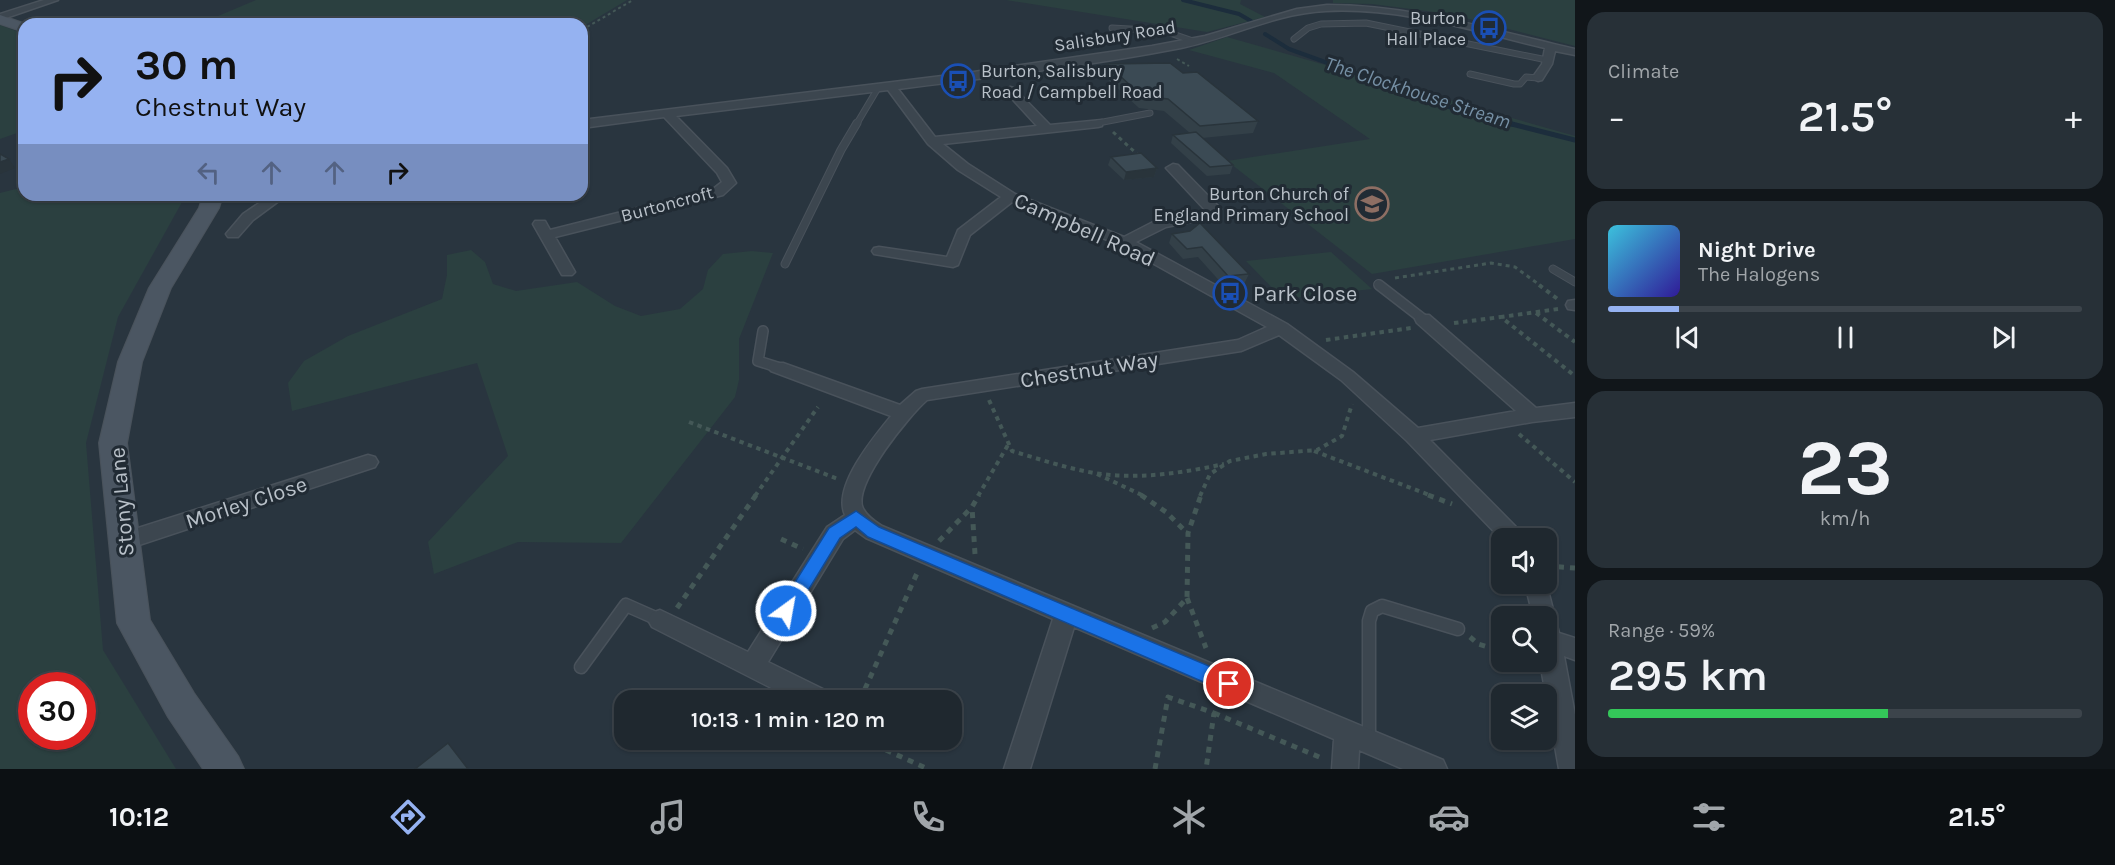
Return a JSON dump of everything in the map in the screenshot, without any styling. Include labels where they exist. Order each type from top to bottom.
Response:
[{"type":"main road","points":[[0,18],[18,26]]},
{"type":"main road","name":"Stony Lane","points":[[211,201],[160,288],[130,362],[113,443],[134,623],[182,705],[225,769]]},
{"type":"street","points":[[0,18],[53,0]]},
{"type":"street","name":"Salisbury Road","points":[[588,123],[885,88],[1094,58],[1193,41],[1309,9],[1371,8],[1436,18],[1575,52]]},
{"type":"street","points":[[1538,78],[1547,60],[1550,47]]},
{"type":"street","name":"Campbell Road","points":[[885,88],[932,141],[963,167],[1010,197],[1125,242],[1281,328],[1358,386],[1414,436],[1503,528]]},
{"type":"street","points":[[1010,90],[1046,128]]},
{"type":"street","name":"Burtoncroft","points":[[567,272],[543,230],[718,192],[729,183],[722,171],[666,113]]},
{"type":"street","points":[[932,141],[1101,123]]},
{"type":"street","points":[[1167,169],[1191,166]]},
{"type":"street","points":[[1125,242],[1162,224],[1210,214],[1214,209],[1167,169]]},
{"type":"street","points":[[879,251],[953,262],[963,233],[1010,197]]},
{"type":"street","points":[[233,234],[248,217],[271,201]]},
{"type":"street","points":[[1426,322],[1532,415]]},
{"type":"street","name":"Chestnut Way","points":[[856,518],[850,496],[858,479],[902,413],[913,400],[922,395],[1241,345],[1281,328]]},
{"type":"street","points":[[777,367],[902,413]]},
{"type":"street","points":[[1414,436],[1532,415],[1575,410]]},
{"type":"street","name":"Morley Close","points":[[124,541],[368,462]]},
{"type":"street","points":[[752,666],[835,533],[856,518],[874,532],[977,577],[1434,769]]},
{"type":"street","points":[[1017,769],[1066,615]]},
{"type":"street","points":[[663,622],[800,690]]},
{"type":"street","points":[[1557,639],[1575,649]]},
{"type":"street","points":[[1555,672],[1572,769]]},
{"type":"street","points":[[1345,768],[1358,738]]},
{"type":"lane","points":[[1294,39],[1308,28],[1321,24],[1366,23],[1547,60]]},
{"type":"lane","points":[[1112,28],[1159,28],[1193,41]]},
{"type":"lane","points":[[1470,74],[1514,84],[1520,84],[1526,77],[1538,78]]},
{"type":"lane","points":[[785,264],[840,150],[885,88]]},
{"type":"lane","points":[[1101,123],[1150,113]]},
{"type":"lane","points":[[1553,269],[1575,282]]},
{"type":"lane","points":[[1378,284],[1426,322]]},
{"type":"lane","points":[[763,331],[758,361],[777,367]]},
{"type":"lane","points":[[581,667],[626,605],[663,622]]},
{"type":"lane","points":[[1358,738],[1369,621],[1372,611],[1382,606],[1458,629]]},
{"type":"path","points":[[588,26],[633,0]]},
{"type":"path","points":[[1101,123],[1147,164],[1167,169]]},
{"type":"path","points":[[1378,284],[1373,281],[1491,263],[1515,267],[1572,306]]},
{"type":"path","points":[[1322,340],[1426,322],[1501,317],[1572,306]]},
{"type":"path","points":[[1536,312],[1575,342]]},
{"type":"path","points":[[1501,317],[1575,376]]},
{"type":"path","points":[[984,386],[1012,451],[1095,473],[1150,498],[1188,533]]},
{"type":"path","points":[[1095,473],[1140,475],[1195,470],[1266,454],[1313,451],[1342,436],[1358,386]]},
{"type":"path","points":[[663,622],[818,406]]},
{"type":"path","points":[[1502,420],[1575,482]]},
{"type":"path","points":[[689,422],[824,474]]},
{"type":"path","points":[[865,690],[919,569],[934,546],[972,507],[1008,445]]},
{"type":"path","points":[[1313,451],[1453,505],[1478,502]]},
{"type":"path","points":[[1228,463],[1210,474],[1198,501],[1188,533],[1187,598],[1204,646],[1214,657],[1229,684]]},
{"type":"path","points":[[972,507],[977,577]]},
{"type":"path","points":[[1557,567],[1575,568]]},
{"type":"path","points":[[1127,640],[1165,622],[1187,598]]},
{"type":"path","points":[[1458,629],[1478,644],[1491,648]]},
{"type":"path","points":[[1155,769],[1168,697],[1214,713],[1345,768]]},
{"type":"path","points":[[1206,769],[1214,713]]},
{"type":"path","points":[[886,750],[928,769]]},
{"type":"green space","points":[[256,0],[627,0],[588,23],[588,18],[213,18]]},
{"type":"green space","points":[[1006,0],[1241,0],[1240,4],[1265,17],[1207,32]]},
{"type":"green space","points":[[1333,0],[1575,0],[1575,46],[1450,14],[1372,4],[1333,3]]},
{"type":"green space","points":[[0,25],[18,32],[18,133],[0,139]]},
{"type":"green space","points":[[1227,37],[1575,136],[1575,239],[1372,274],[1227,161],[1370,139],[1274,73],[1189,50]]},
{"type":"green space","points":[[18,188],[18,201],[183,201],[118,317],[86,443],[103,650],[176,769],[0,769],[0,193]]},
{"type":"green space","points":[[471,250],[485,262],[493,284],[516,291],[577,282],[615,306],[641,316],[680,309],[703,289],[708,270],[723,254],[752,251],[773,253],[739,339],[739,380],[735,397],[621,543],[518,542],[434,574],[428,542],[508,456],[477,363],[292,411],[288,383],[304,361],[348,336],[442,299],[447,275],[447,255]]},
{"type":"green space","points":[[1331,252],[1372,289],[1283,299],[1246,261]]},
{"type":"building","points":[[1170,63],[1183,73],[1197,72],[1258,121],[1200,126],[1168,99],[1142,96],[1107,64]]},
{"type":"building","points":[[1196,132],[1233,165],[1210,167],[1173,135]]},
{"type":"building","points":[[1141,153],[1157,168],[1126,172],[1111,157]]},
{"type":"building","points":[[0,154],[9,159],[0,162]]},
{"type":"building","points":[[1200,223],[1249,274],[1228,276],[1202,247],[1187,249],[1172,234],[1190,231]]},
{"type":"building","points":[[448,743],[468,769],[415,769]]},
{"type":"waterway","name":"The Clockhouse Stream","points":[[1183,0],[1239,14],[1251,21]]},
{"type":"waterway","name":"The Clockhouse Stream","points":[[1265,34],[1289,49],[1466,113],[1514,125]]},
{"type":"waterway","name":"The Clockhouse Stream","points":[[1508,123],[1575,140]]},
{"type":"place","name":"Burton Hall Place","points":[[1489,28]]},
{"type":"place","name":"Burton, Salisbury Road / Campbell Road","points":[[958,81]]},
{"type":"place","name":"Burton Church of England Primary School","points":[[1372,204]]},
{"type":"place","name":"Park Close","points":[[1230,293]]},
{"type":"route","points":[[786,611],[835,533],[856,518],[874,532],[1229,684]]}]
